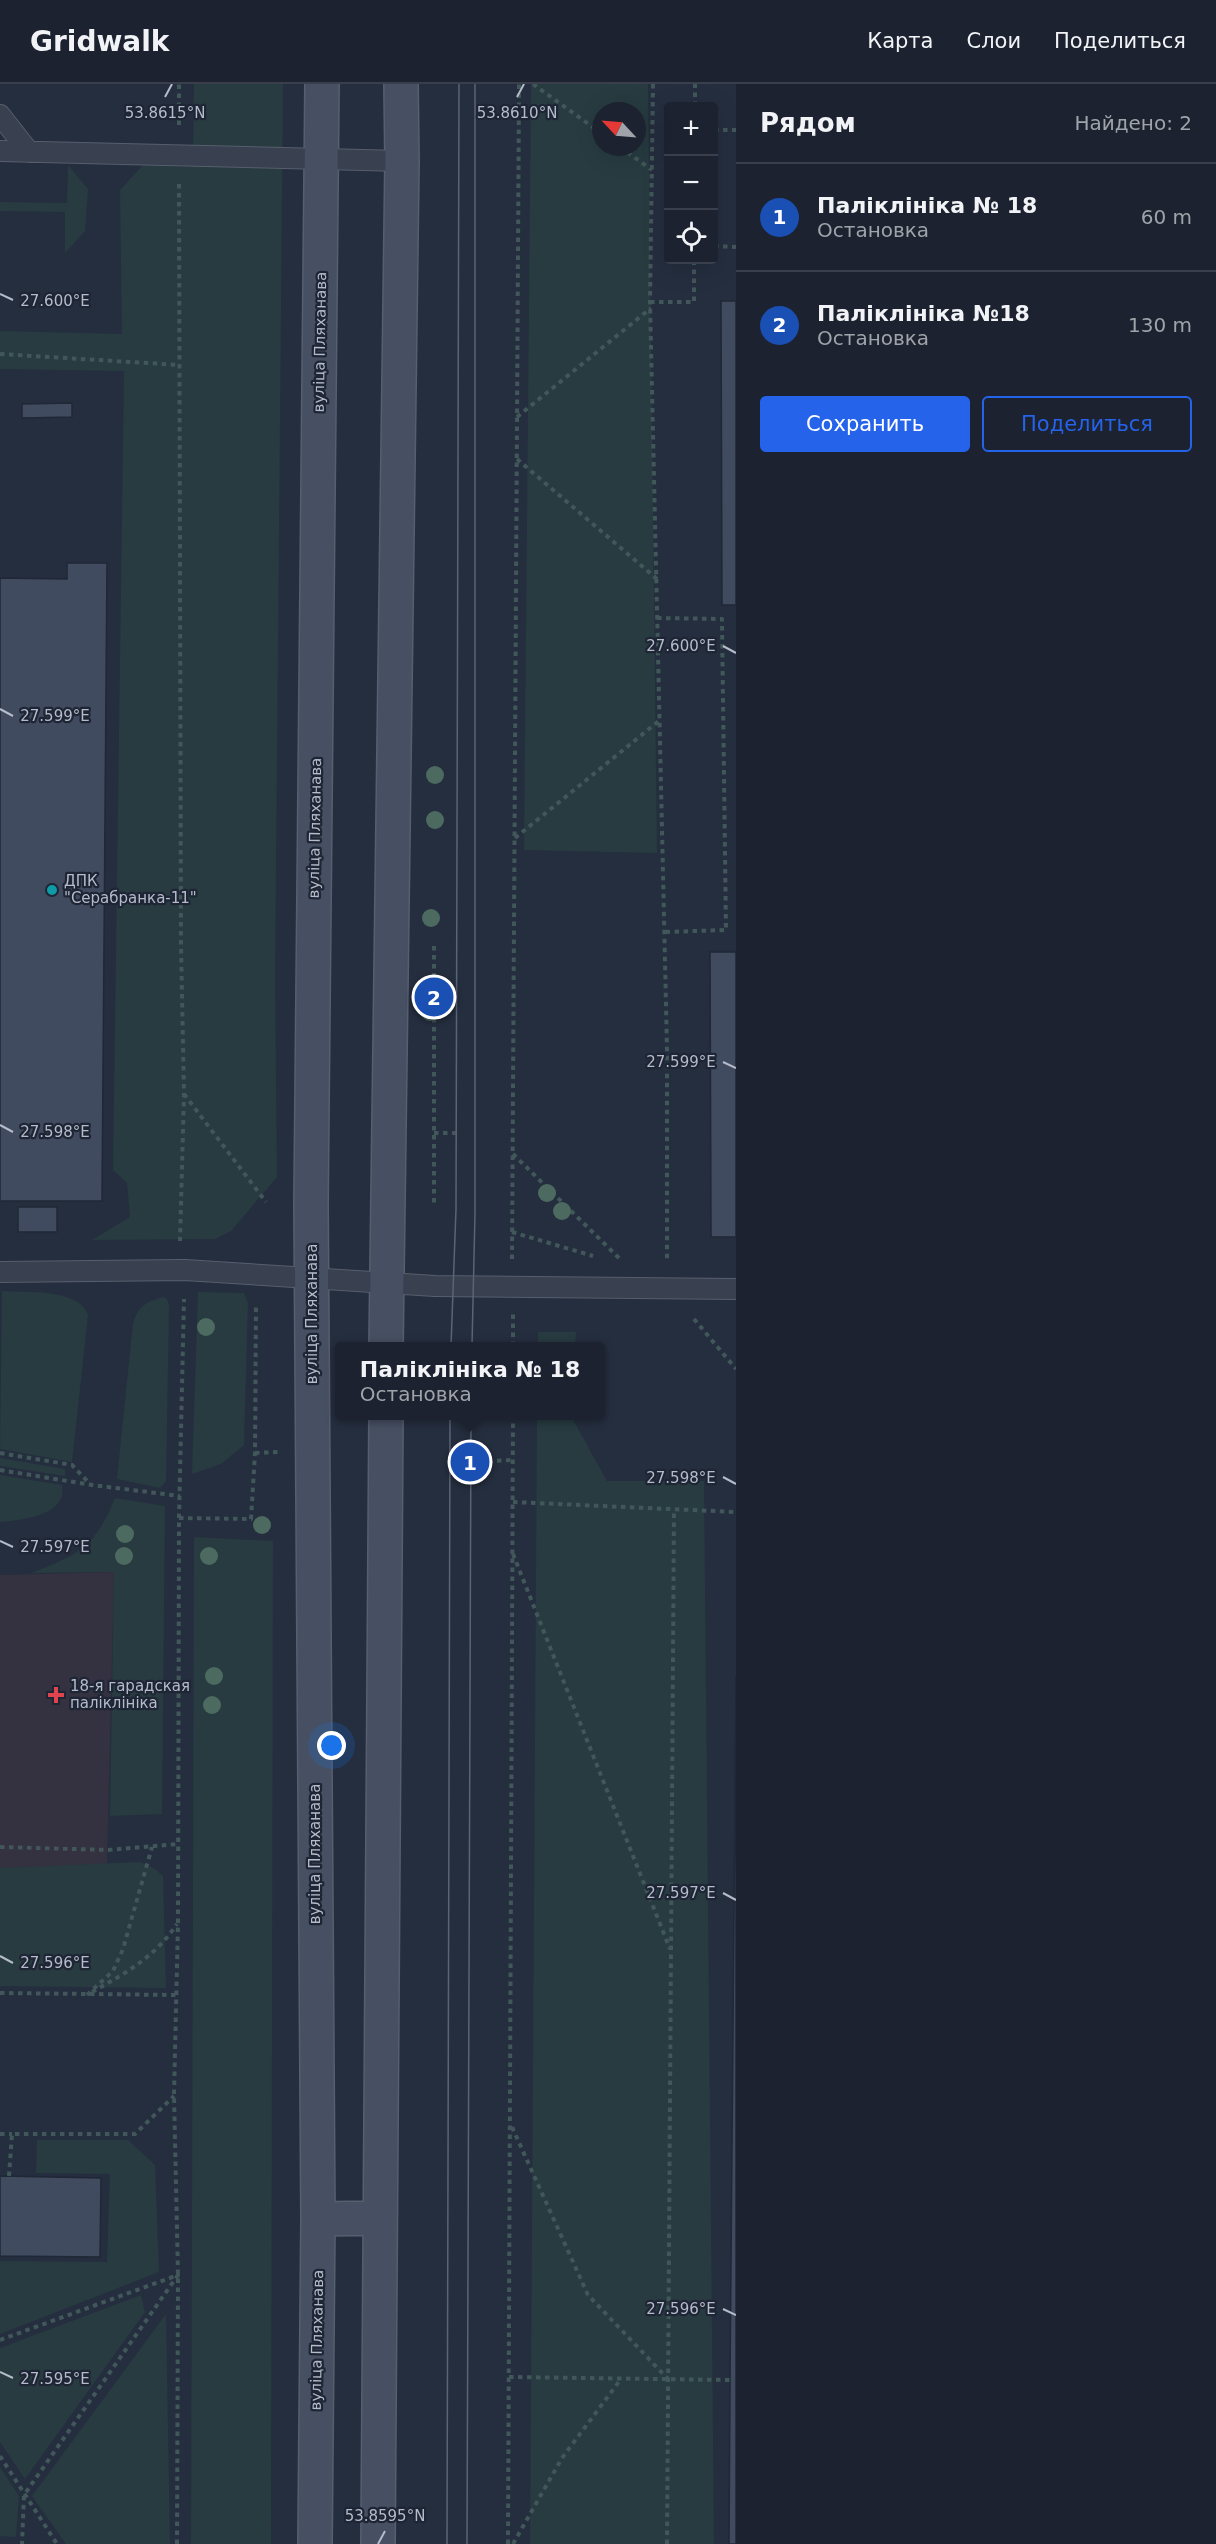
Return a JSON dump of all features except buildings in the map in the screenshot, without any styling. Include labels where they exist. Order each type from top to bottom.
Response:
[{"type":"main road","name":"вуліца Пляханава","points":[[315,2544],[318,2219],[311,1277],[322,84]]},
{"type":"main road","points":[[386,1342],[402,161],[401,84]]},
{"type":"main road","points":[[378,2544],[386,1420]]},
{"type":"main road","points":[[318,2219],[380,2218]]},
{"type":"lane","points":[[0,115],[28,152]]},
{"type":"lane","points":[[0,151],[402,161]]},
{"type":"lane","points":[[0,1272],[185,1270],[387,1281],[435,1286],[736,1289]]},
{"type":"path","points":[[177,2544],[178,2275],[174,2095],[178,1923],[179,1518],[185,1270],[180,1250],[184,1094],[181,945],[179,84]]},
{"type":"path","points":[[513,1265],[519,84]]},
{"type":"path","points":[[533,84],[592,127]]},
{"type":"path","points":[[653,84],[650,302],[665,932],[667,1260]]},
{"type":"path","points":[[695,84],[695,102]]},
{"type":"path","points":[[718,130],[736,130]]},
{"type":"path","points":[[633,156],[652,170]]},
{"type":"path","points":[[718,246],[736,247]]},
{"type":"path","points":[[650,302],[694,302],[694,264]]},
{"type":"path","points":[[517,418],[651,308]]},
{"type":"path","points":[[0,354],[180,365]]},
{"type":"path","points":[[517,458],[657,579]]},
{"type":"path","points":[[657,618],[722,619],[726,930],[665,932]]},
{"type":"path","points":[[515,839],[660,720]]},
{"type":"path","points":[[434,946],[434,1207]]},
{"type":"path","points":[[184,1094],[266,1202]]},
{"type":"path","points":[[434,1133],[456,1133]]},
{"type":"path","points":[[513,1154],[627,1266],[616,1262]]},
{"type":"path","points":[[512,1232],[604,1259]]},
{"type":"path","points":[[179,1518],[251,1519],[255,1453],[256,1304]]},
{"type":"path","points":[[513,1305],[513,1342]]},
{"type":"path","points":[[692,1316],[736,1369]]},
{"type":"path","points":[[513,1318],[524,1317]]},
{"type":"path","points":[[508,2544],[513,1420]]},
{"type":"path","points":[[0,1453],[72,1465],[92,1485]]},
{"type":"path","points":[[470,1462],[513,1460]]},
{"type":"path","points":[[0,1470],[180,1496]]},
{"type":"path","points":[[513,1502],[736,1512]]},
{"type":"path","points":[[667,2544],[674,1509]]},
{"type":"path","points":[[513,1552],[671,1953]]},
{"type":"path","points":[[0,1847],[108,1850],[178,1844]]},
{"type":"path","points":[[86,1995],[113,1971],[123,1949],[152,1847]]},
{"type":"path","points":[[86,1995],[135,1969],[168,1937],[178,1923]]},
{"type":"path","points":[[0,1993],[177,1995]]},
{"type":"path","points":[[0,2134],[135,2134],[174,2095]]},
{"type":"path","points":[[510,2123],[588,2295],[668,2379]]},
{"type":"path","points":[[9,2176],[12,2134]]},
{"type":"path","points":[[0,2340],[178,2275]]},
{"type":"path","points":[[22,2544],[24,2495],[178,2275]]},
{"type":"path","points":[[509,2377],[730,2380]]},
{"type":"path","points":[[513,2544],[562,2458],[621,2378]]},
{"type":"path","points":[[0,2456],[57,2544]]},
{"type":"shaded area","name":"18-я гарадская паліклініка","points":[[114,1572],[107,1864],[0,1964],[0,1575]]},
{"type":"green space","points":[[194,84],[283,84],[275,978],[277,1177],[231,1231],[215,1239],[92,1240],[130,1217],[127,1183],[113,1170],[124,371],[0,369],[0,331],[122,334],[120,190],[143,165],[193,167]]},
{"type":"green space","points":[[531,84],[648,84],[657,853],[524,850]]},
{"type":"green space","points":[[68,165],[88,189],[85,231],[65,253],[65,212],[0,211],[0,202],[67,203]]},
{"type":"green space","points":[[2,1291],[38,1292],[63,1296],[83,1306],[88,1315],[72,1462],[0,1449]]},
{"type":"green space","points":[[198,1292],[244,1293],[248,1303],[244,1445],[221,1464],[192,1474]]},
{"type":"green space","points":[[163,1297],[167,1299],[169,1306],[166,1481],[160,1488],[117,1479],[133,1323],[144,1305]]},
{"type":"green space","points":[[538,1332],[576,1332],[575,1342],[538,1342]]},
{"type":"green space","points":[[537,1420],[573,1420],[607,1481],[704,1481],[714,2544],[530,2544]]},
{"type":"green space","points":[[0,1458],[65,1469],[65,1476],[0,1466]]},
{"type":"green space","points":[[0,1475],[62,1485],[62,1495],[58,1504],[51,1510],[30,1518],[0,1522]]},
{"type":"green space","points":[[115,1498],[165,1506],[162,1814],[110,1816],[114,1572],[31,1573],[62,1560],[84,1547],[100,1528]]},
{"type":"green space","points":[[194,1537],[273,1541],[271,2544],[191,2544]]},
{"type":"green space","points":[[140,1862],[155,1869],[163,1876],[166,1988],[0,1986],[0,1868]]},
{"type":"green space","points":[[37,2140],[128,2140],[155,2165],[159,2272],[0,2334],[0,2261],[107,2262],[110,2174],[36,2173]]},
{"type":"green space","points":[[141,2295],[145,2312],[25,2479],[0,2442],[0,2348]]},
{"type":"green space","points":[[166,2314],[170,2544],[66,2544],[32,2496]]},
{"type":"green space","points":[[0,2467],[19,2496],[16,2537],[0,2536]]},
{"type":"tram line","points":[[451,1342],[456,1209],[459,84]]},
{"type":"tram line","points":[[472,1342],[475,1213],[475,84]]},
{"type":"tram line","points":[[447,2544],[450,1420]]},
{"type":"tram line","points":[[467,2544],[471,1420]]},
{"type":"place","name":"ДПК \"Серабранка-11\"","points":[[52,890]]},
{"type":"place","name":"Паліклініка №18","points":[[434,997]]},
{"type":"place","name":"Паліклініка № 18","points":[[470,1462]]},
{"type":"place","name":"18-я гарадская паліклініка","points":[[56,1695]]}]
